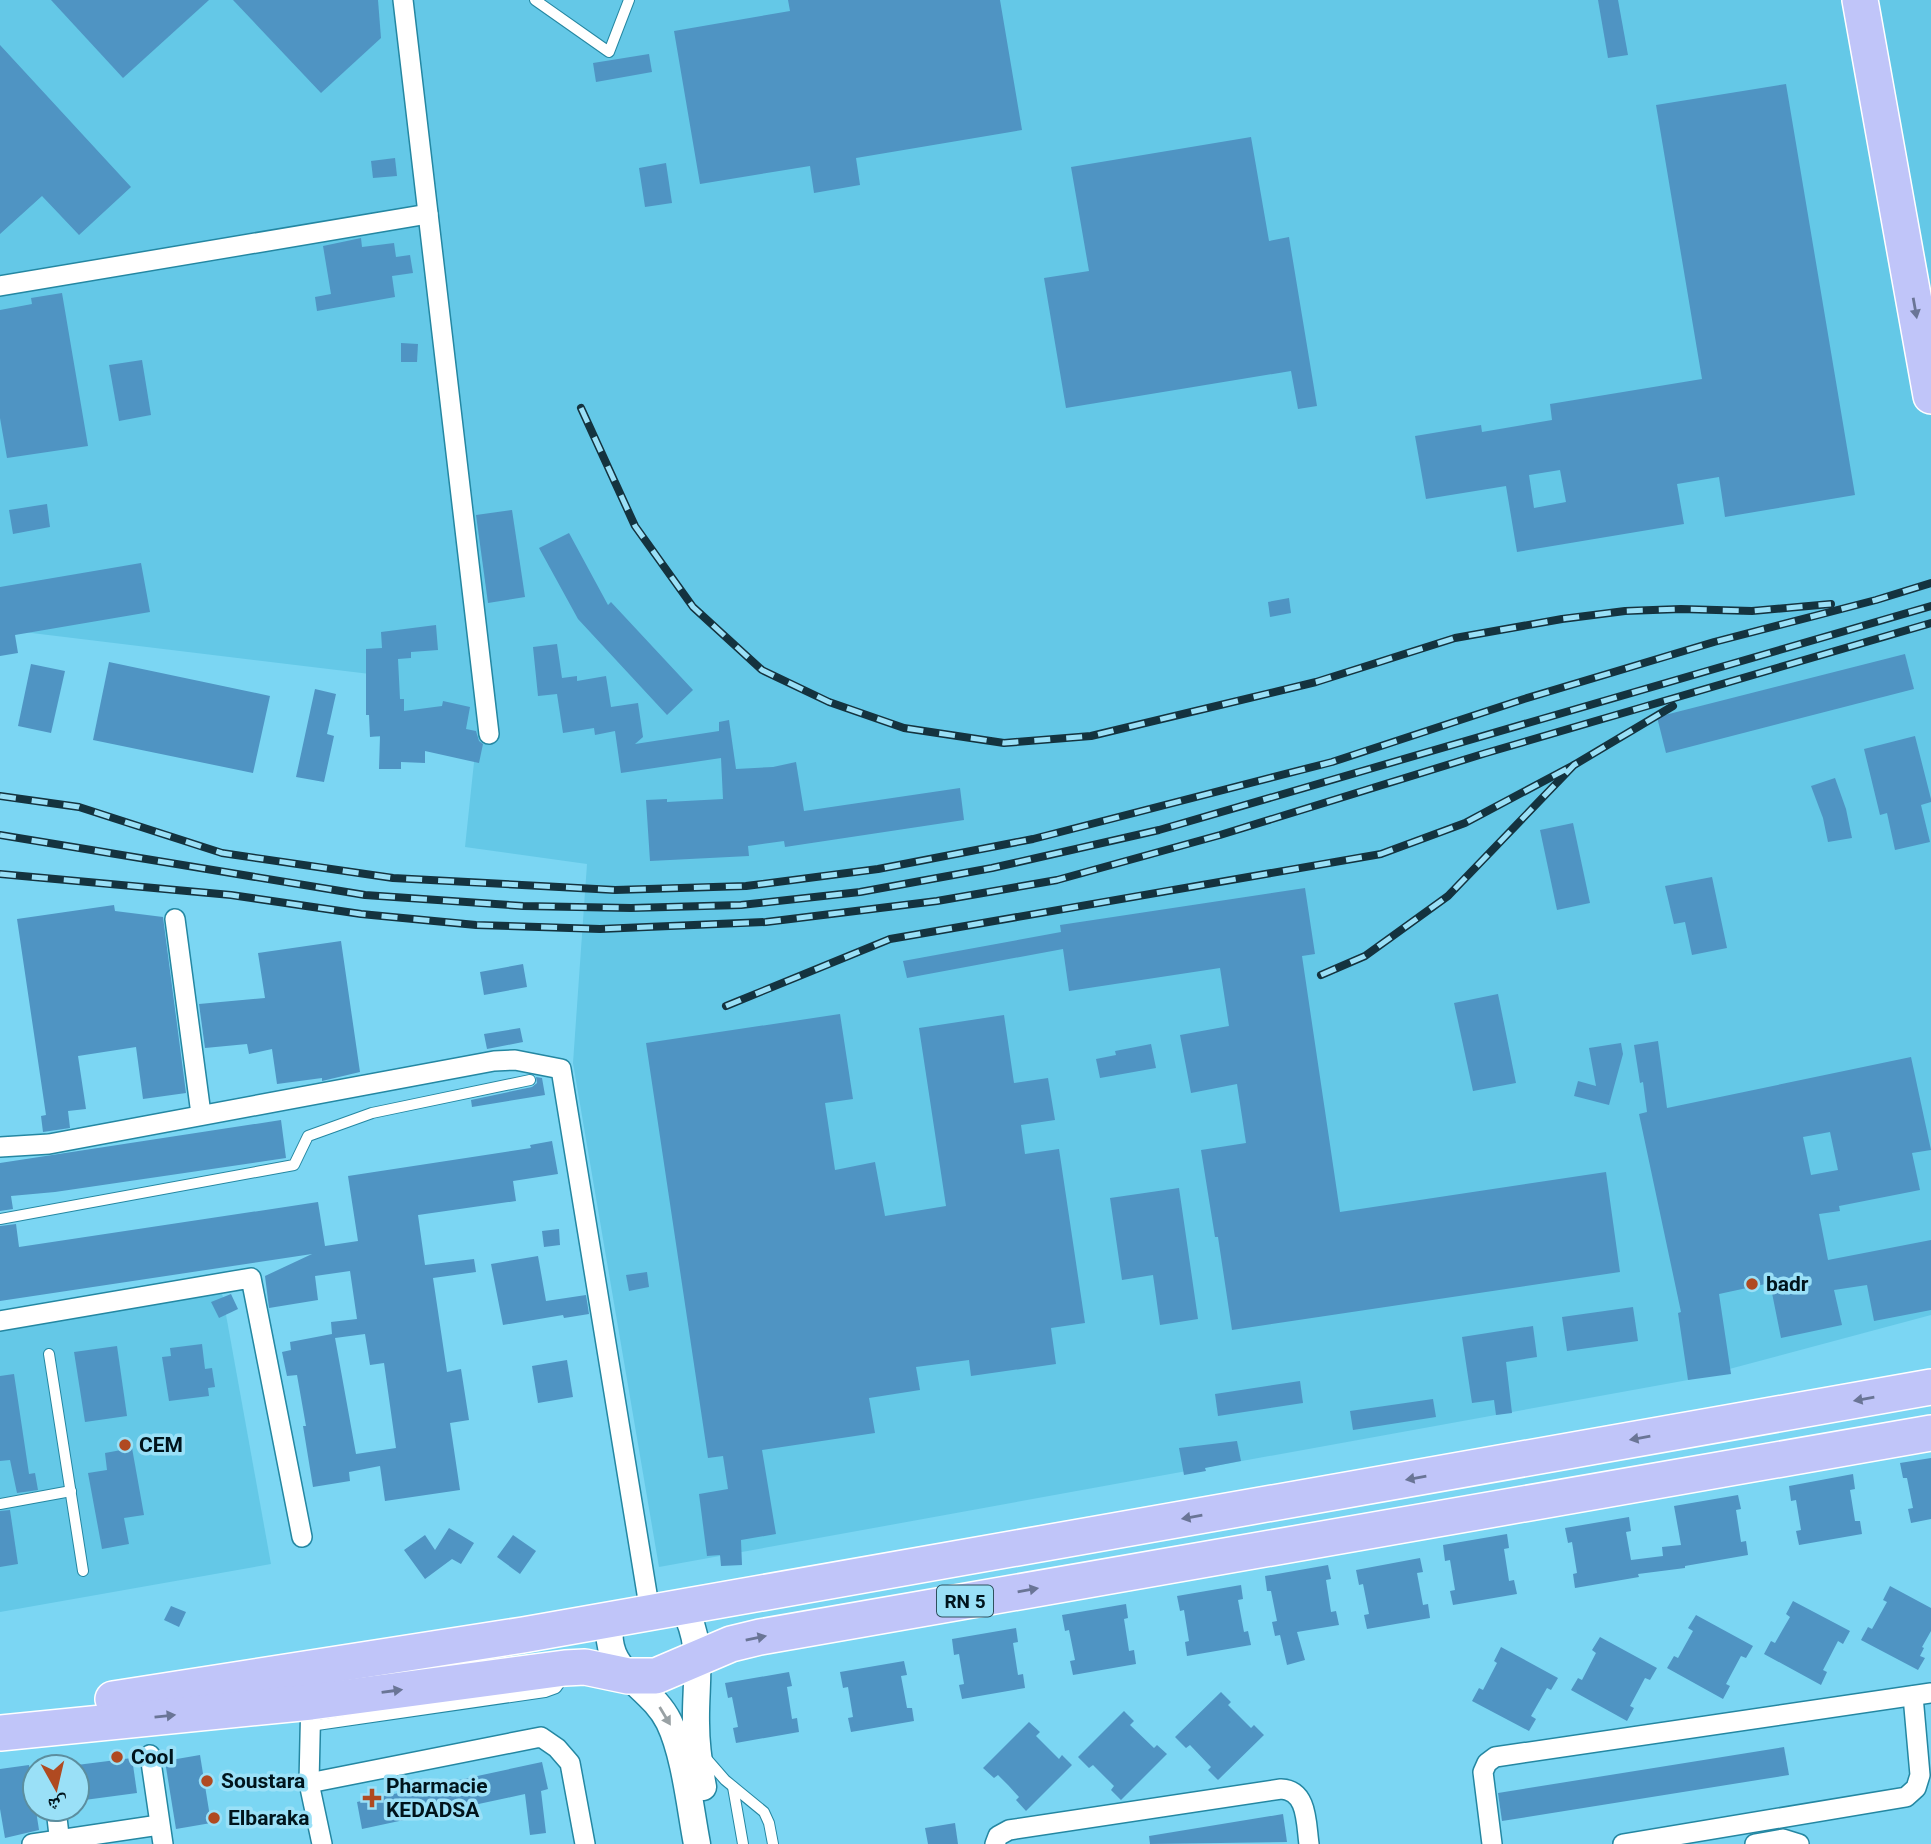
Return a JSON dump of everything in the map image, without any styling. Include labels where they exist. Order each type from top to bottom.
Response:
[{"type":"highway","points":[[1860,0],[1931,396]]},
{"type":"highway","points":[[1879,0],[1931,280]]},
{"type":"highway","name":"RN 5","points":[[0,1716],[311,1699],[560,1629],[611,1619],[1931,1387]]},
{"type":"highway","name":"RN 5","points":[[0,1733],[565,1668],[596,1668],[628,1676],[656,1676],[731,1644],[760,1637],[1931,1433]]},
{"type":"highway","points":[[560,1629],[565,1668]]},
{"type":"street","points":[[402,0],[489,734]]},
{"type":"street","points":[[0,286],[428,214]]},
{"type":"street","points":[[175,919],[201,1114]]},
{"type":"street","points":[[0,1147],[49,1144],[494,1061],[515,1060],[561,1069],[667,1609],[694,1627],[698,1658],[695,1711],[697,1747],[713,1844]]},
{"type":"street","points":[[0,1321],[251,1278],[302,1537]]},
{"type":"street","points":[[611,1619],[609,1637],[612,1654],[628,1676],[662,1710],[674,1734],[697,1844]]},
{"type":"street","points":[[1492,1844],[1483,1772],[1487,1763],[1495,1757],[1922,1695],[1920,1775],[1916,1788],[1906,1797],[1623,1844]]},
{"type":"street","points":[[311,1699],[309,1783],[322,1844]]},
{"type":"street","points":[[309,1783],[541,1737],[557,1748],[570,1763],[585,1844]]},
{"type":"street","points":[[32,1844],[161,1835],[150,1755]]},
{"type":"street","points":[[995,1844],[998,1836],[1009,1830],[1281,1789],[1293,1791],[1301,1799],[1309,1844]]},
{"type":"street","points":[[58,1823],[60,1842]]},
{"type":"street","points":[[1755,1844],[1783,1839],[1799,1844]]},
{"type":"lane","points":[[535,0],[608,52],[629,0]]},
{"type":"lane","points":[[0,1219],[294,1165],[308,1136],[372,1113],[530,1080]]},
{"type":"lane","points":[[49,1354],[83,1571]]},
{"type":"lane","points":[[0,1504],[71,1491]]},
{"type":"lane","points":[[697,1747],[721,1776],[764,1812],[774,1844]]},
{"type":"lane","points":[[733,1787],[743,1844]]},
{"type":"shaded area","points":[[0,0],[1931,0],[1931,1315],[1688,1380],[659,1567],[573,1063],[587,864],[465,847],[475,753],[373,736],[370,674],[7,630],[0,655]]},
{"type":"shaded area","name":"CEM","points":[[221,1287],[271,1564],[0,1612],[0,1326]]},
{"type":"building","points":[[51,0],[209,0],[123,78]]},
{"type":"building","points":[[233,0],[378,0],[381,38],[321,93]]},
{"type":"building","points":[[788,0],[1000,0],[1022,130],[856,158],[860,185],[814,193],[810,166],[700,184],[674,31],[790,11]]},
{"type":"building","points":[[1598,0],[1618,0],[1628,55],[1608,58]]},
{"type":"building","points":[[0,45],[131,187],[79,235],[42,196],[0,234]]},
{"type":"building","points":[[649,54],[652,72],[596,82],[593,63]]},
{"type":"building","points":[[1786,84],[1855,495],[1725,517],[1719,477],[1677,484],[1684,524],[1517,552],[1506,486],[1426,499],[1415,436],[1481,425],[1482,432],[1552,420],[1550,404],[1702,379],[1656,105]],"holes":[[[1560,470],[1566,502],[1534,508],[1529,475]]]},
{"type":"building","points":[[1251,137],[1269,241],[1289,237],[1317,406],[1298,409],[1291,371],[1066,408],[1044,278],[1089,271],[1071,167]]},
{"type":"building","points":[[395,158],[397,176],[373,178],[371,161]]},
{"type":"building","points":[[666,163],[672,203],[645,207],[639,168]]},
{"type":"building","points":[[361,238],[362,247],[394,243],[396,257],[410,255],[413,273],[392,276],[395,297],[317,311],[315,297],[331,294],[323,246]]},
{"type":"building","points":[[62,293],[88,446],[7,458],[0,418],[0,310],[32,304],[31,298]]},
{"type":"building","points":[[401,343],[418,344],[417,362],[401,362]]},
{"type":"building","points":[[142,360],[151,415],[119,421],[109,365]]},
{"type":"building","points":[[47,504],[50,527],[13,534],[9,510]]},
{"type":"building","points":[[512,510],[525,597],[488,603],[476,515]]},
{"type":"building","points":[[569,533],[608,605],[611,602],[693,690],[667,715],[578,619],[539,548]]},
{"type":"building","points":[[141,563],[150,612],[15,635],[18,653],[0,656],[0,587]]},
{"type":"building","points":[[1289,598],[1291,613],[1270,617],[1268,602]]},
{"type":"building","points":[[436,625],[438,650],[411,652],[411,658],[398,659],[400,699],[404,699],[404,711],[442,706],[443,701],[470,707],[466,729],[476,731],[483,744],[479,763],[425,751],[425,763],[401,762],[401,769],[379,769],[380,736],[370,737],[369,715],[366,715],[366,649],[382,648],[381,632]]},
{"type":"building","points":[[557,644],[562,678],[577,676],[577,681],[606,676],[611,707],[638,703],[643,737],[635,744],[719,731],[719,722],[729,720],[736,769],[773,767],[796,762],[804,811],[960,788],[964,820],[785,847],[784,841],[748,846],[749,856],[650,861],[646,800],[667,799],[667,802],[723,799],[721,758],[621,773],[615,731],[595,735],[594,728],[563,733],[557,694],[538,696],[533,647]]},
{"type":"building","points":[[1905,654],[1914,689],[1666,753],[1657,717]]},
{"type":"building","points":[[109,662],[270,696],[253,773],[93,740]]},
{"type":"building","points":[[31,664],[65,671],[51,733],[18,726]]},
{"type":"building","points":[[315,689],[336,694],[327,734],[334,736],[324,782],[296,777]]},
{"type":"building","points":[[1915,736],[1931,799],[1931,802],[1921,805],[1930,842],[1895,850],[1887,813],[1880,815],[1864,749]]},
{"type":"building","points":[[1835,778],[1846,809],[1852,838],[1828,842],[1823,818],[1811,786]]},
{"type":"building","points":[[1573,823],[1590,903],[1557,910],[1540,830]]},
{"type":"building","points":[[1712,877],[1727,948],[1692,955],[1685,922],[1674,924],[1665,886]]},
{"type":"building","points":[[1305,888],[1315,954],[1302,956],[1340,1212],[1606,1172],[1620,1272],[1232,1330],[1201,1150],[1246,1143],[1237,1084],[1191,1093],[1180,1035],[1229,1026],[1220,968],[1069,991],[1063,949],[907,978],[903,961],[1061,932],[1060,925]]},
{"type":"building","points":[[114,905],[115,911],[163,917],[186,1093],[143,1099],[136,1047],[78,1056],[86,1109],[68,1111],[70,1128],[43,1132],[41,1116],[46,1115],[17,919]]},
{"type":"building","points":[[341,941],[360,1072],[322,1081],[322,1078],[277,1084],[272,1049],[249,1054],[247,1044],[205,1048],[199,1004],[265,998],[258,953]]},
{"type":"building","points":[[523,964],[527,987],[484,995],[480,972]]},
{"type":"building","points":[[1498,994],[1516,1083],[1473,1091],[1454,1003]]},
{"type":"building","points":[[840,1014],[853,1099],[825,1103],[835,1170],[875,1162],[885,1216],[946,1206],[919,1028],[1004,1015],[1014,1083],[1048,1078],[1055,1120],[1021,1125],[1025,1154],[1059,1149],[1085,1323],[1051,1328],[1056,1364],[971,1376],[969,1360],[916,1367],[920,1390],[869,1398],[875,1433],[762,1450],[776,1534],[741,1540],[742,1565],[721,1566],[720,1555],[707,1556],[699,1494],[728,1489],[723,1456],[708,1458],[646,1043]]},
{"type":"building","points":[[520,1028],[523,1042],[487,1049],[484,1034]]},
{"type":"building","points":[[1658,1041],[1667,1108],[1911,1057],[1931,1150],[1912,1153],[1920,1190],[1839,1206],[1840,1211],[1819,1214],[1828,1260],[1931,1240],[1931,1310],[1874,1321],[1867,1285],[1834,1290],[1842,1325],[1781,1338],[1770,1283],[1719,1294],[1731,1374],[1688,1380],[1678,1313],[1681,1312],[1639,1114],[1647,1112],[1634,1045]],"holes":[[[1830,1132],[1838,1170],[1811,1175],[1803,1137]]]},
{"type":"building","points":[[1621,1043],[1623,1054],[1609,1105],[1574,1096],[1578,1081],[1596,1086],[1589,1048]]},
{"type":"building","points":[[1151,1044],[1156,1068],[1100,1078],[1096,1059],[1116,1055],[1115,1051]]},
{"type":"building","points":[[536,1077],[542,1078],[545,1095],[472,1107],[471,1100],[532,1087],[537,1083]]},
{"type":"building","points":[[281,1120],[286,1158],[11,1196],[13,1209],[0,1211],[0,1163]]},
{"type":"building","points":[[552,1141],[558,1174],[513,1181],[516,1201],[418,1215],[425,1265],[474,1259],[476,1272],[433,1278],[447,1372],[461,1369],[469,1420],[450,1423],[460,1490],[385,1501],[380,1466],[349,1472],[350,1481],[313,1487],[297,1375],[287,1376],[282,1352],[291,1350],[290,1342],[332,1334],[331,1322],[357,1319],[350,1271],[315,1276],[318,1300],[269,1308],[265,1276],[312,1254],[0,1301],[0,1226],[16,1224],[19,1247],[318,1202],[325,1246],[358,1241],[348,1176],[531,1148],[530,1145]],"holes":[[[365,1334],[370,1365],[384,1363],[396,1448],[356,1454],[335,1338]]]},
{"type":"building","points":[[1179,1188],[1198,1319],[1160,1325],[1153,1275],[1122,1280],[1110,1198]]},
{"type":"building","points":[[559,1229],[560,1245],[544,1247],[542,1231]]},
{"type":"building","points":[[538,1256],[546,1301],[586,1295],[589,1314],[564,1318],[563,1315],[503,1325],[491,1264]]},
{"type":"building","points":[[647,1272],[649,1287],[629,1291],[626,1275]]},
{"type":"building","points":[[231,1294],[238,1309],[219,1318],[211,1302]]},
{"type":"building","points":[[1633,1307],[1638,1341],[1567,1351],[1562,1317]]},
{"type":"building","points":[[1533,1326],[1537,1357],[1506,1362],[1512,1413],[1496,1415],[1494,1400],[1472,1403],[1462,1337]]},
{"type":"building","points":[[202,1344],[205,1369],[212,1368],[215,1387],[208,1388],[209,1396],[169,1401],[162,1357],[171,1356],[170,1348]]},
{"type":"building","points":[[117,1346],[127,1416],[85,1422],[74,1352]]},
{"type":"building","points":[[567,1360],[573,1397],[538,1403],[532,1366]]},
{"type":"building","points":[[14,1374],[29,1474],[35,1473],[38,1490],[17,1493],[10,1460],[0,1461],[0,1376]]},
{"type":"building","points":[[1300,1381],[1303,1403],[1218,1416],[1215,1394]]},
{"type":"building","points":[[1433,1399],[1436,1417],[1353,1430],[1350,1411]]},
{"type":"building","points":[[1237,1441],[1241,1461],[1184,1475],[1179,1448]]},
{"type":"building","points":[[132,1448],[144,1515],[124,1518],[129,1544],[102,1549],[88,1473],[107,1470],[105,1453]]},
{"type":"building","points":[[1931,1458],[1931,1519],[1911,1523],[1908,1509],[1913,1508],[1907,1478],[1903,1478],[1900,1463]]},
{"type":"building","points":[[1853,1474],[1855,1489],[1850,1490],[1855,1521],[1860,1521],[1862,1534],[1799,1545],[1796,1531],[1801,1530],[1796,1500],[1791,1501],[1789,1486]]},
{"type":"building","points":[[1738,1495],[1741,1509],[1736,1510],[1741,1542],[1746,1541],[1748,1555],[1575,1588],[1573,1574],[1577,1573],[1572,1542],[1568,1543],[1565,1528],[1629,1517],[1631,1531],[1626,1532],[1631,1560],[1663,1556],[1662,1547],[1681,1545],[1674,1506]]},
{"type":"building","points":[[10,1510],[18,1564],[0,1567],[0,1511]]},
{"type":"building","points":[[449,1528],[474,1543],[461,1564],[452,1559],[425,1579],[404,1550],[425,1535],[435,1550]]},
{"type":"building","points":[[1507,1534],[1509,1548],[1504,1549],[1509,1581],[1514,1580],[1517,1594],[1453,1605],[1450,1591],[1455,1590],[1450,1560],[1445,1561],[1443,1545]]},
{"type":"building","points":[[513,1535],[536,1551],[520,1574],[497,1557]]},
{"type":"building","points":[[1420,1558],[1423,1572],[1417,1573],[1423,1605],[1428,1604],[1430,1618],[1367,1629],[1364,1615],[1369,1614],[1363,1584],[1359,1585],[1356,1570]]},
{"type":"building","points":[[1328,1565],[1331,1579],[1326,1580],[1331,1612],[1336,1611],[1339,1625],[1297,1632],[1305,1660],[1287,1665],[1280,1635],[1275,1636],[1272,1622],[1277,1621],[1265,1576]]},
{"type":"building","points":[[1241,1585],[1243,1599],[1238,1600],[1244,1632],[1248,1631],[1251,1645],[1187,1656],[1185,1642],[1189,1641],[1184,1610],[1180,1611],[1177,1596]]},
{"type":"building","points":[[1890,1586],[1931,1608],[1931,1631],[1922,1647],[1924,1648],[1920,1656],[1925,1658],[1918,1670],[1861,1640],[1868,1627],[1872,1629],[1887,1602],[1883,1600]]},
{"type":"building","points":[[1793,1601],[1850,1631],[1843,1644],[1838,1641],[1823,1670],[1827,1672],[1821,1685],[1764,1654],[1771,1641],[1775,1643],[1790,1617],[1786,1614]]},
{"type":"building","points":[[1126,1604],[1128,1618],[1124,1619],[1129,1651],[1134,1650],[1136,1664],[1073,1675],[1070,1661],[1075,1660],[1069,1630],[1065,1631],[1062,1615]]},
{"type":"building","points":[[171,1606],[186,1612],[179,1627],[164,1620]]},
{"type":"building","points":[[1696,1615],[1753,1646],[1746,1658],[1741,1656],[1726,1684],[1730,1686],[1723,1699],[1667,1668],[1674,1656],[1678,1658],[1693,1631],[1688,1628]]},
{"type":"building","points":[[1016,1628],[1018,1642],[1013,1643],[1018,1675],[1023,1674],[1025,1688],[962,1699],[959,1685],[964,1684],[959,1654],[954,1655],[952,1639]]},
{"type":"building","points":[[1600,1637],[1657,1668],[1650,1680],[1645,1678],[1630,1706],[1634,1708],[1627,1721],[1571,1690],[1578,1678],[1582,1680],[1596,1653],[1592,1650]]},
{"type":"building","points":[[1501,1647],[1558,1678],[1551,1690],[1547,1688],[1531,1716],[1536,1719],[1529,1731],[1472,1701],[1479,1688],[1483,1690],[1497,1663],[1494,1661]]},
{"type":"building","points":[[904,1661],[907,1675],[901,1676],[907,1708],[912,1708],[914,1721],[851,1732],[848,1718],[853,1717],[848,1687],[843,1688],[840,1672]]},
{"type":"building","points":[[789,1672],[792,1686],[787,1687],[792,1719],[797,1718],[799,1732],[736,1743],[733,1728],[738,1727],[732,1697],[728,1698],[725,1683]]},
{"type":"building","points":[[1221,1692],[1231,1702],[1228,1705],[1251,1728],[1254,1725],[1264,1735],[1218,1780],[1208,1770],[1211,1767],[1190,1745],[1186,1748],[1175,1737]]},
{"type":"building","points":[[1124,1711],[1134,1721],[1130,1725],[1154,1748],[1157,1745],[1167,1754],[1121,1800],[1111,1790],[1114,1786],[1093,1765],[1089,1768],[1078,1757]]},
{"type":"building","points":[[1029,1722],[1040,1732],[1036,1736],[1059,1759],[1062,1755],[1072,1765],[1026,1811],[1016,1800],[1019,1797],[998,1775],[994,1778],[983,1768]]},
{"type":"building","points":[[1784,1747],[1789,1775],[1502,1821],[1498,1793]]},
{"type":"building","points":[[200,1755],[211,1823],[176,1829],[165,1761]]},
{"type":"building","points":[[132,1758],[137,1793],[91,1799],[91,1763]]},
{"type":"building","points":[[542,1762],[548,1789],[541,1791],[546,1833],[530,1835],[525,1794],[362,1829],[357,1802]]},
{"type":"building","points":[[21,1766],[21,1823],[38,1823],[39,1830],[5,1838],[0,1809],[0,1769]]},
{"type":"building","points":[[1283,1814],[1287,1842],[1150,1844],[1149,1836]]},
{"type":"building","points":[[955,1823],[958,1844],[928,1844],[925,1828]]},
{"type":"railway","points":[[581,408],[635,526],[693,607],[762,670],[829,702],[904,728],[1004,743],[1091,736],[1316,682],[1455,638],[1625,611],[1752,611],[1831,604]]},
{"type":"railway","points":[[0,796],[79,807],[222,853],[393,878],[615,890],[746,886],[878,869],[1033,839],[1332,762],[1524,699],[1714,642],[1931,583]]},
{"type":"railway","points":[[0,835],[365,895],[523,906],[631,908],[741,905],[860,892],[992,868],[1159,830],[1931,606]]},
{"type":"railway","points":[[0,874],[231,895],[361,914],[476,925],[600,929],[766,922],[937,901],[1057,880],[1220,835],[1486,753],[1931,623]]},
{"type":"railway","points":[[1321,975],[1365,956],[1448,896],[1574,765],[1673,706]]},
{"type":"railway","points":[[726,1006],[890,939],[1381,854],[1465,823],[1574,765]]},
{"type":"place","name":"badr","points":[[1752,1284]]},
{"type":"place","name":"CEM","points":[[125,1445]]},
{"type":"place","name":"Cool","points":[[117,1757]]},
{"type":"place","name":"Soustara","points":[[207,1781]]},
{"type":"place","name":"Pharmacie KEDADSA","points":[[372,1798]]},
{"type":"place","name":"Elbaraka","points":[[214,1818]]}]
